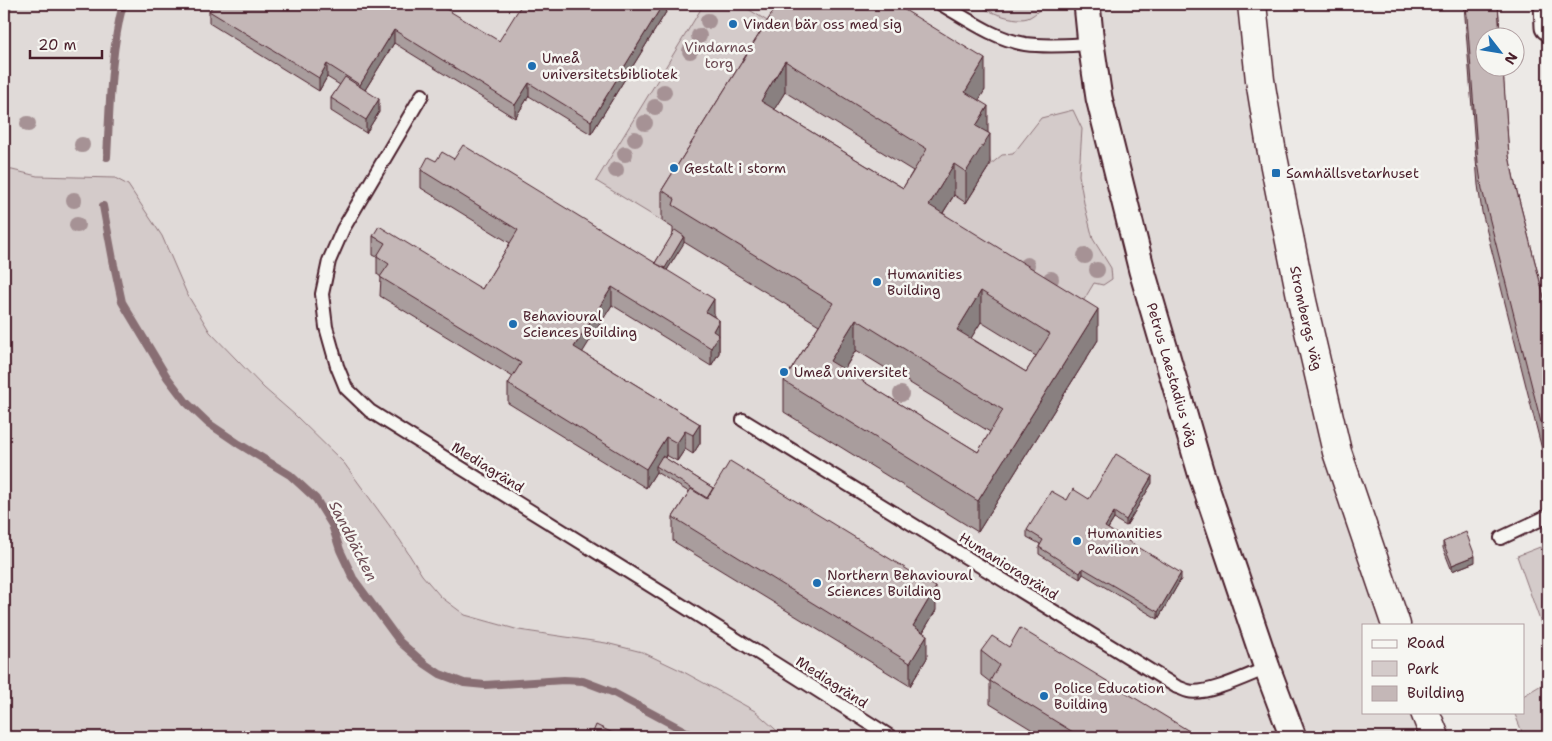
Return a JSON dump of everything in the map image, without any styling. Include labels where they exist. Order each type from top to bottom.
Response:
[{"type":"street","name":"Petrus Laestadius väg","points":[[1087,4],[1090,44],[1099,98],[1142,271],[1201,473],[1267,668],[1293,737]]},
{"type":"street","name":"Strombergs väg","points":[[1252,4],[1260,80],[1271,147],[1304,310],[1337,452],[1396,624]]},
{"type":"street","points":[[1547,4],[1548,27]]},
{"type":"street","points":[[1427,714],[1435,737]]},
{"type":"lane","points":[[941,4],[980,27],[1024,44],[1090,44]]},
{"type":"lane","name":"Mediagränd","points":[[422,95],[343,229],[329,261],[322,294],[326,327],[334,360],[346,388],[370,410],[891,737]]},
{"type":"lane","name":"Humanioragränd","points":[[743,420],[1177,687],[1190,692],[1217,688],[1267,668]]},
{"type":"lane","points":[[1501,538],[1548,516]]},
{"type":"shaded area","name":"Umeå universitet","points":[[4,4],[1252,4],[1271,147],[1396,624],[1362,624],[1362,714],[1426,714],[1435,737],[784,737],[755,711],[682,671],[642,652],[556,635],[519,630],[465,615],[441,597],[422,575],[400,540],[344,463],[295,415],[264,388],[210,332],[115,178],[37,176],[4,168]]},
{"type":"green space","name":"Vindarnas torg","points":[[704,4],[740,4],[780,29],[662,221],[596,181]]},
{"type":"green space","points":[[975,4],[1046,4],[1030,17],[1017,19],[1002,16]]},
{"type":"green space","points":[[1073,110],[1082,129],[1079,175],[1084,203],[1093,239],[1111,268],[1112,279],[1103,285],[1094,283],[1082,303],[929,235],[954,195],[966,202],[990,165],[1002,155],[1013,154],[1041,118]]},
{"type":"green space","points":[[4,168],[37,176],[115,178],[128,185],[162,236],[187,294],[210,332],[264,388],[295,415],[344,463],[400,540],[422,575],[441,597],[465,615],[519,630],[606,643],[642,652],[682,671],[755,711],[784,737],[4,737]]},
{"type":"green space","points":[[1540,547],[1548,566],[1548,643],[1517,556]]},
{"type":"green space","points":[[1548,681],[1548,737],[1524,737],[1515,714],[1524,714],[1524,695]]},
{"type":"building","name":"Umeå universitetsbibliotek","points":[[214,4],[438,4],[499,41],[522,4],[663,4],[591,121],[529,83],[515,105],[394,30],[360,85],[327,64],[319,78],[209,11]]},
{"type":"building","name":"Humanities Building","points":[[778,4],[895,4],[985,59],[965,92],[988,106],[976,126],[990,134],[966,172],[954,164],[929,205],[1098,309],[978,501],[784,381],[833,303],[673,205],[675,199],[662,190]],"holes":[[[785,61],[927,149],[903,188],[761,101]],[[981,291],[1050,334],[1026,372],[957,330]],[[856,319],[1003,410],[978,452],[830,361]]]},
{"type":"building","points":[[1466,4],[1498,4],[1499,28],[1474,28],[1474,78],[1504,78],[1509,156],[1548,313],[1548,450],[1482,189],[1478,162]]},
{"type":"building","points":[[345,77],[379,99],[366,120],[331,98]]},
{"type":"building","name":"Behavioural Sciences Building","points":[[463,145],[714,299],[706,312],[719,320],[713,331],[719,335],[711,348],[612,287],[574,347],[700,424],[693,435],[685,431],[677,443],[666,437],[646,469],[508,384],[521,363],[380,277],[389,264],[377,256],[385,243],[373,236],[379,226],[482,289],[518,230],[421,170],[428,157],[436,161],[442,152],[454,159]]},
{"type":"building","points":[[675,230],[684,236],[665,268],[655,263]]},
{"type":"building","name":"Humanities Pavilion","points":[[1116,454],[1152,476],[1126,520],[1114,512],[1105,527],[1181,573],[1158,612],[1083,568],[1080,573],[1039,547],[1043,540],[1027,530],[1051,491],[1067,500],[1073,489],[1089,499]]},
{"type":"building","points":[[662,456],[713,488],[707,498],[656,466]]},
{"type":"building","name":"Northern Behavioural Sciences Building","points":[[730,461],[936,587],[913,626],[927,635],[910,663],[673,517],[691,489],[707,499]]},
{"type":"building","points":[[1466,532],[1475,556],[1452,565],[1443,542]]},
{"type":"building","points":[[1020,628],[1199,737],[1081,737],[990,681],[999,665],[981,651],[992,636],[1009,647]]},
{"type":"building","points":[[596,725],[621,737],[591,737]]},
{"type":"waterway","points":[[107,157],[113,61],[123,4]]},
{"type":"waterway","name":"Sandbäcken","points":[[103,206],[122,302],[167,377],[186,402],[208,423],[290,475],[316,499],[332,525],[340,550],[353,578],[400,642],[425,664],[440,674],[464,683],[485,685],[564,680],[583,681],[612,692],[696,737]]},
{"type":"place","name":"Vinden bär oss med sig","points":[[733,24]]},
{"type":"place","name":"Umeå universitetsbibliotek","points":[[532,66]]},
{"type":"place","name":"Gestalt i storm","points":[[674,168]]},
{"type":"place","name":"Samhällsvetarhuset","points":[[1276,173]]},
{"type":"place","name":"Humanities Building","points":[[877,282]]},
{"type":"place","name":"Behavioural Sciences Building","points":[[513,324]]},
{"type":"place","name":"Umeå universitet","points":[[784,372]]},
{"type":"place","name":"Humanities Pavilion","points":[[1077,541]]},
{"type":"place","name":"Northern Behavioural Sciences Building","points":[[817,583]]},
{"type":"place","name":"Police Education Building","points":[[1044,696]]}]
